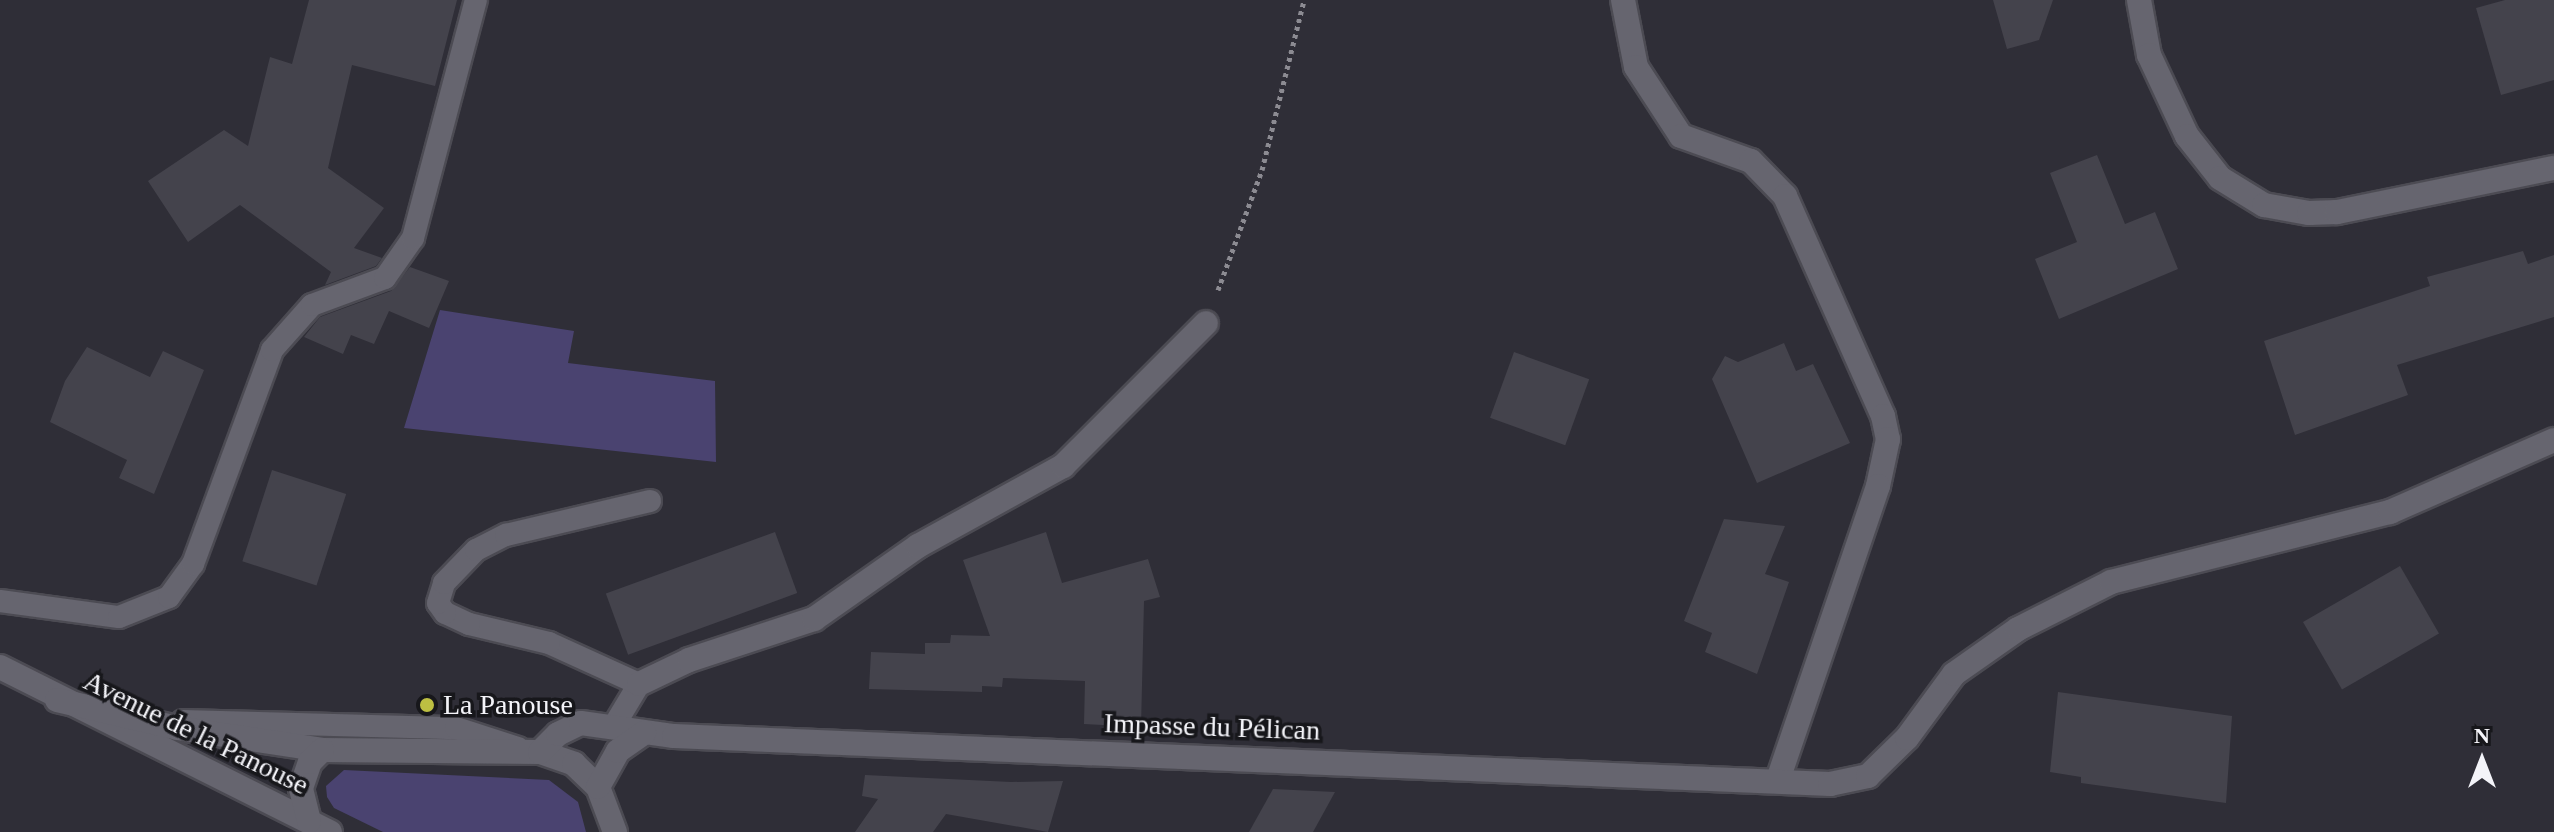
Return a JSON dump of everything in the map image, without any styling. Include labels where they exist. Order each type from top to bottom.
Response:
[{"type":"street","points":[[1623,0],[1636,67],[1681,136],[1751,161],[1785,196],[1883,416],[1888,439],[1878,486],[1778,779]]},
{"type":"street","points":[[2139,0],[2149,55],[2187,136],[2220,178],[2264,205],[2309,213],[2337,212],[2554,168]]},
{"type":"street","points":[[639,684],[689,660],[814,619],[918,546],[1063,466],[1206,323]]},
{"type":"street","name":"Impasse du Pélican","points":[[533,752],[558,734],[581,723],[615,724],[644,733],[1778,779],[1830,784],[1868,776],[1907,738],[1954,674],[2018,629],[2111,582],[2390,512],[2554,440]]},
{"type":"street","name":"Avenue de la Panouse","points":[[0,667],[57,700],[319,827]]},
{"type":"street","name":"Avenue de la Panouse","points":[[57,700],[150,721],[322,750],[533,752],[574,764],[598,787],[615,832]]},
{"type":"street","points":[[598,787],[618,751],[644,733]]},
{"type":"street","name":"Avenue de la Panouse","points":[[319,827],[301,788],[310,762],[322,750]]},
{"type":"lane","points":[[0,601],[119,617],[169,597],[193,564],[272,350],[312,305],[385,278],[413,238],[476,0]]},
{"type":"lane","points":[[615,724],[639,684],[549,643],[469,624],[438,603],[444,583],[476,550],[506,535],[650,501]]},
{"type":"lane","points":[[150,721],[456,728],[533,752]]},
{"type":"path","points":[[1206,323],[1262,170],[1304,0]]},
{"type":"shaded area","points":[[440,310],[574,331],[568,363],[715,381],[716,462],[404,428]]},
{"type":"shaded area","points":[[344,770],[549,780],[578,802],[586,832],[383,832],[334,808],[327,797],[326,786]]},
{"type":"building","points":[[309,0],[457,0],[435,86],[352,65],[328,168],[384,208],[354,248],[382,258],[376,266],[325,285],[331,272],[240,205],[188,242],[148,181],[224,130],[248,146],[270,57],[292,64]]},
{"type":"building","points":[[1993,0],[2053,0],[2039,40],[2007,49]]},
{"type":"building","points":[[2505,0],[2554,0],[2554,80],[2501,95],[2476,8]]},
{"type":"building","points":[[2097,155],[2125,224],[2155,212],[2178,269],[2059,319],[2035,259],[2077,242],[2050,173]]},
{"type":"building","points":[[2523,251],[2528,264],[2554,255],[2554,317],[2397,365],[2408,395],[2295,435],[2264,341],[2430,286],[2427,277]]},
{"type":"building","points":[[410,267],[449,281],[429,328],[389,311],[374,344],[351,335],[343,354],[304,337],[320,317],[391,291]]},
{"type":"building","points":[[1784,343],[1796,371],[1813,364],[1850,443],[1757,483],[1712,379],[1725,356],[1738,362]]},
{"type":"building","points":[[87,347],[150,377],[163,351],[204,370],[154,494],[119,478],[127,460],[50,422],[65,381]]},
{"type":"building","points":[[1514,352],[1589,379],[1565,445],[1490,418]]},
{"type":"building","points":[[272,470],[346,494],[317,585],[242,561]]},
{"type":"building","points":[[1724,519],[1785,526],[1765,574],[1789,582],[1757,674],[1705,652],[1712,633],[1684,621]]},
{"type":"building","points":[[775,532],[797,593],[628,655],[606,594]]},
{"type":"building","points":[[1046,532],[1062,583],[1148,559],[1160,597],[1144,601],[1141,727],[1084,724],[1085,681],[1003,678],[1002,687],[982,686],[982,692],[869,689],[871,652],[925,654],[925,643],[950,643],[951,635],[990,636],[963,560]]},
{"type":"building","points":[[2400,566],[2439,634],[2342,690],[2303,622]]},
{"type":"building","points":[[2058,692],[2232,716],[2226,803],[2081,783],[2081,777],[2050,772]]},
{"type":"building","points":[[865,775],[1011,782],[1063,781],[1048,832],[946,814],[933,832],[855,832],[878,799],[862,796]]},
{"type":"building","points":[[1273,789],[1335,792],[1313,832],[1249,832]]},
{"type":"place","name":"La Panouse","points":[[427,705]]}]
